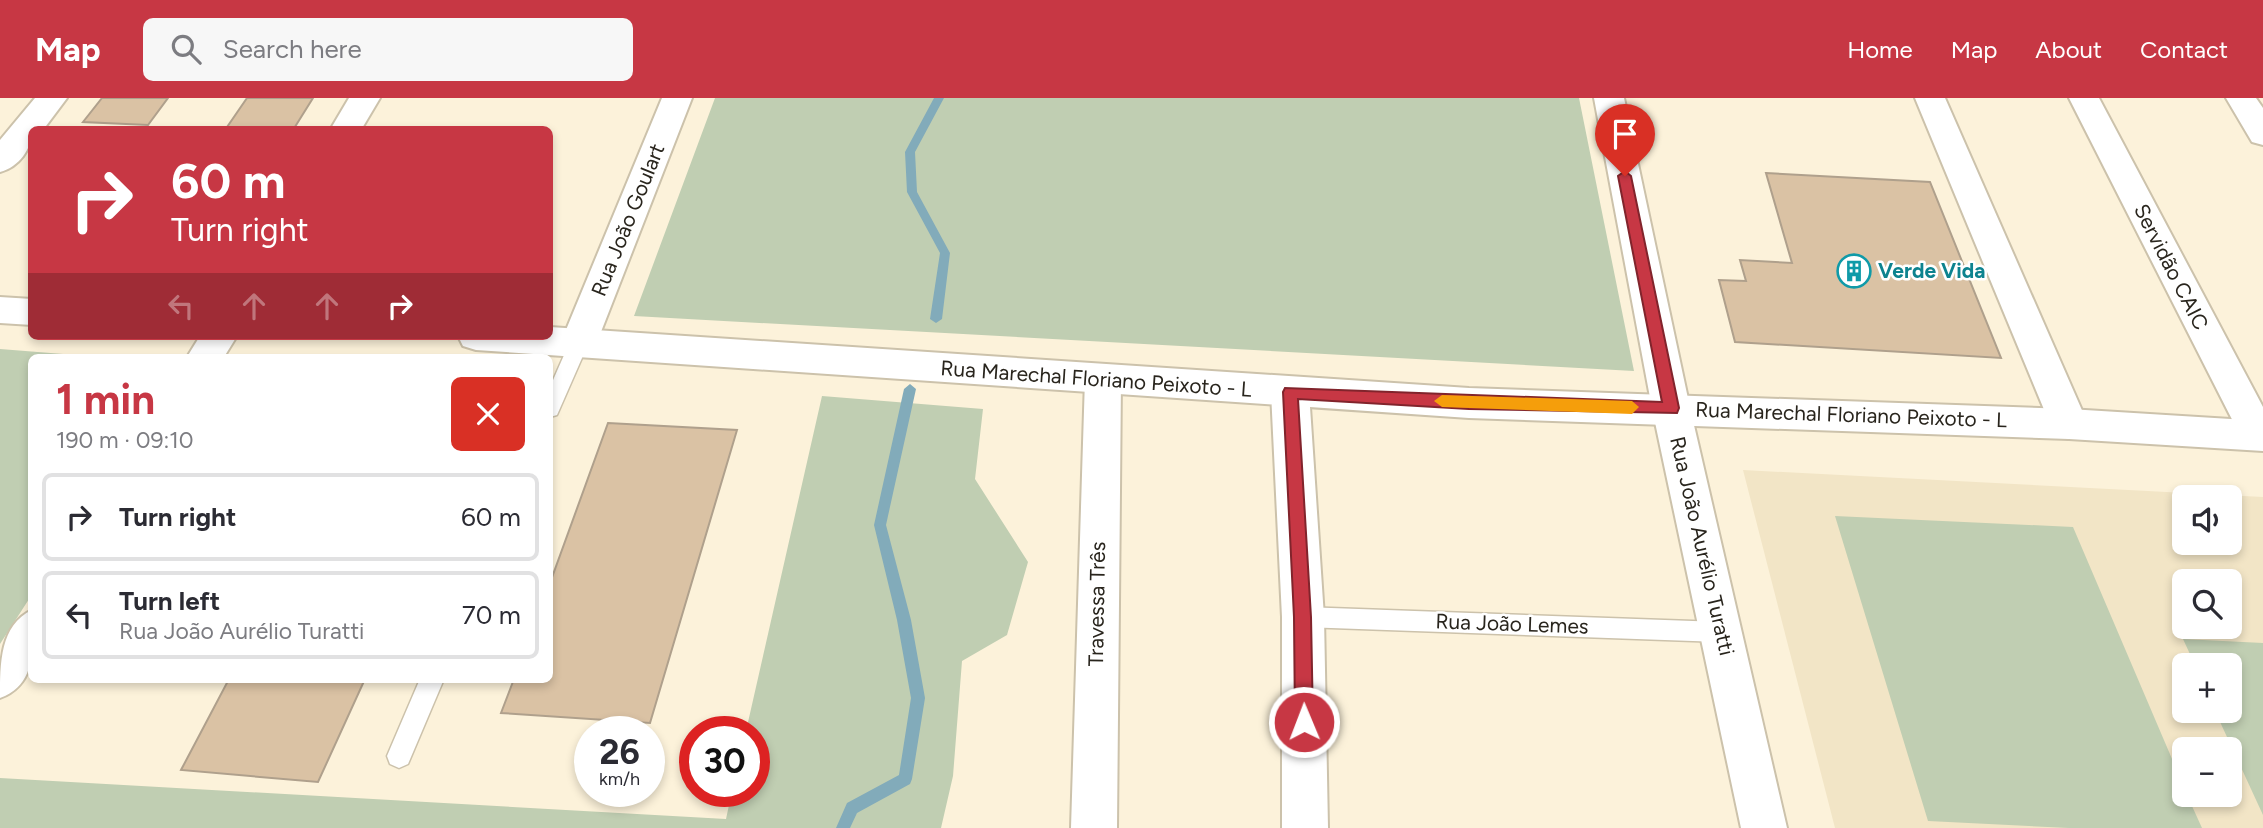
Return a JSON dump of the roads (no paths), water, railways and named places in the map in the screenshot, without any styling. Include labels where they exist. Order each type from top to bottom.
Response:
[{"type":"street","points":[[29,126],[52,98]]},
{"type":"street","points":[[348,126],[365,98]]},
{"type":"street","name":"Rua João Goulart","points":[[579,342],[677,98]]},
{"type":"street","name":"Rua João Aurélio Turatti","points":[[1609,98],[1671,408],[1764,828]]},
{"type":"street","points":[[1930,98],[2068,424]]},
{"type":"street","name":"Servidão CAIC","points":[[2084,98],[2261,436]]},
{"type":"street","points":[[2241,98],[2263,134]]},
{"type":"street","points":[[0,160],[28,127]]},
{"type":"street","points":[[0,310],[28,312]]},
{"type":"street","name":"Rua Marechal Floriano Peixoto - L","points":[[545,340],[1290,392],[1469,402],[2068,424],[2261,436]]},
{"type":"street","name":"Travessa Três","points":[[1094,828],[1103,379]]},
{"type":"street","points":[[1290,392],[1303,617],[1305,828]]},
{"type":"street","points":[[0,678],[28,635]]},
{"type":"lane","points":[[553,402],[579,342]]},
{"type":"lane","name":"Rua João Lemes","points":[[1303,617],[1721,632]]},
{"type":"lane","points":[[399,756],[430,683]]},
{"type":"waterway","points":[[936,319],[945,253],[912,192],[910,152],[939,98]]},
{"type":"waterway","points":[[843,828],[852,808],[905,779],[918,698],[904,620],[880,525],[910,389]]},
{"type":"place","name":"Verde Vida","points":[[1854,271]]}]
